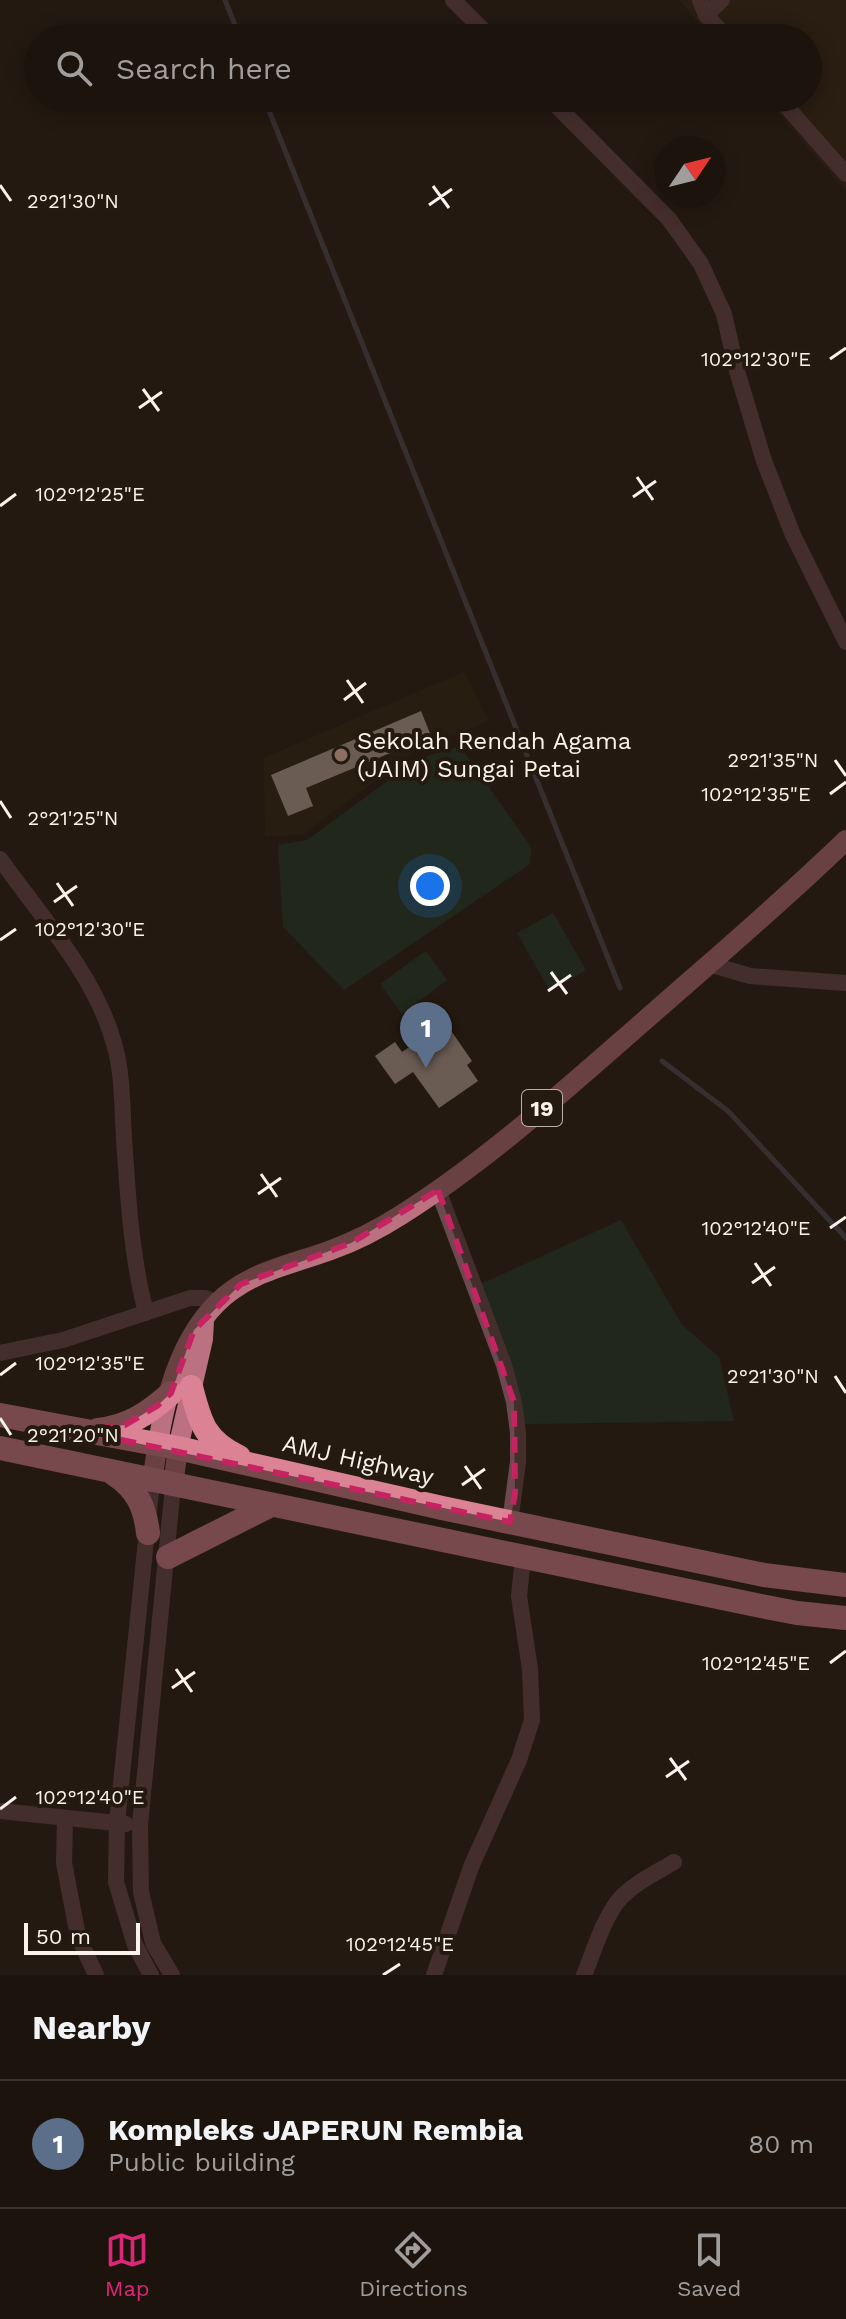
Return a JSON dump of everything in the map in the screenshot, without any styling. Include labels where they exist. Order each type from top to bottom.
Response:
[{"type":"highway","points":[[79,1431],[125,1425],[181,1390],[213,1441],[265,1468]]},
{"type":"highway","name":"AMJ Highway","points":[[0,1415],[168,1447],[764,1575],[846,1585]]},
{"type":"highway","points":[[0,1448],[785,1611],[846,1618]]},
{"type":"highway","points":[[108,1472],[136,1492],[145,1512],[148,1533]]},
{"type":"highway","points":[[168,1557],[271,1505]]},
{"type":"main road","name":"19","points":[[163,1484],[181,1390],[185,1346],[217,1303],[255,1276],[351,1243],[438,1190],[579,1077],[846,840]]},
{"type":"street","points":[[453,0],[477,24]]},
{"type":"street","points":[[716,24],[703,7],[722,0]]},
{"type":"street","points":[[563,112],[669,219],[701,264],[724,314],[737,371],[764,461],[793,535],[846,642]]},
{"type":"street","points":[[791,112],[846,174]]},
{"type":"street","points":[[0,859],[88,983],[114,1042],[120,1078],[131,1238],[146,1313]]},
{"type":"street","points":[[709,964],[750,976],[846,983]]},
{"type":"street","points":[[438,1190],[504,1365],[514,1402],[518,1462],[510,1522]]},
{"type":"street","points":[[0,1353],[63,1340],[190,1298],[205,1298],[217,1303]]},
{"type":"street","points":[[151,1975],[135,1945],[116,1882],[117,1823],[148,1533],[163,1484]]},
{"type":"street","points":[[163,1484],[168,1557],[140,1825],[141,1892],[153,1943],[172,1975]]},
{"type":"street","points":[[434,1975],[471,1867],[527,1741],[532,1720],[530,1669],[519,1596],[523,1557]]},
{"type":"street","points":[[0,1811],[140,1825]]},
{"type":"street","points":[[65,1818],[64,1863],[78,1936],[96,1975]]},
{"type":"street","points":[[584,1975],[609,1914],[620,1899],[636,1885],[674,1862]]},
{"type":"highlighted area","points":[[438,1190],[514,1402],[515,1493],[510,1522],[79,1431],[125,1425],[157,1406],[171,1393],[194,1330],[241,1284],[351,1243]]},
{"type":"shaded area","points":[[679,0],[846,0],[846,191],[777,112],[822,112],[822,24],[700,24]]},
{"type":"shaded area","name":"Sekolah Rendah Agama (JAIM) Sungai Petai","points":[[464,672],[488,721],[415,751],[302,835],[265,836],[264,758]]},
{"type":"green space","points":[[460,746],[531,847],[530,864],[344,990],[283,927],[278,845],[307,840],[418,759]]},
{"type":"green space","points":[[553,913],[586,970],[550,991],[517,933]]},
{"type":"green space","points":[[426,951],[447,980],[402,1014],[380,984]]},
{"type":"green space","points":[[621,1220],[682,1325],[719,1357],[734,1421],[524,1424],[481,1284]]},
{"type":"building","points":[[421,711],[431,736],[306,788],[313,806],[288,816],[271,775]]},
{"type":"building","points":[[445,1022],[472,1061],[467,1065],[478,1081],[439,1108],[413,1072],[395,1084],[375,1056],[395,1042],[402,1052]]},
{"type":"waterway","points":[[225,0],[234,24]]},
{"type":"waterway","points":[[270,112],[620,988]]},
{"type":"waterway","points":[[662,1061],[728,1111],[846,1238]]},
{"type":"place","name":"Sekolah Rendah Agama (JAIM) Sungai Petai","points":[[341,755]]},
{"type":"place","name":"Kompleks JAPERUN Rembia","points":[[426,1068]]}]
